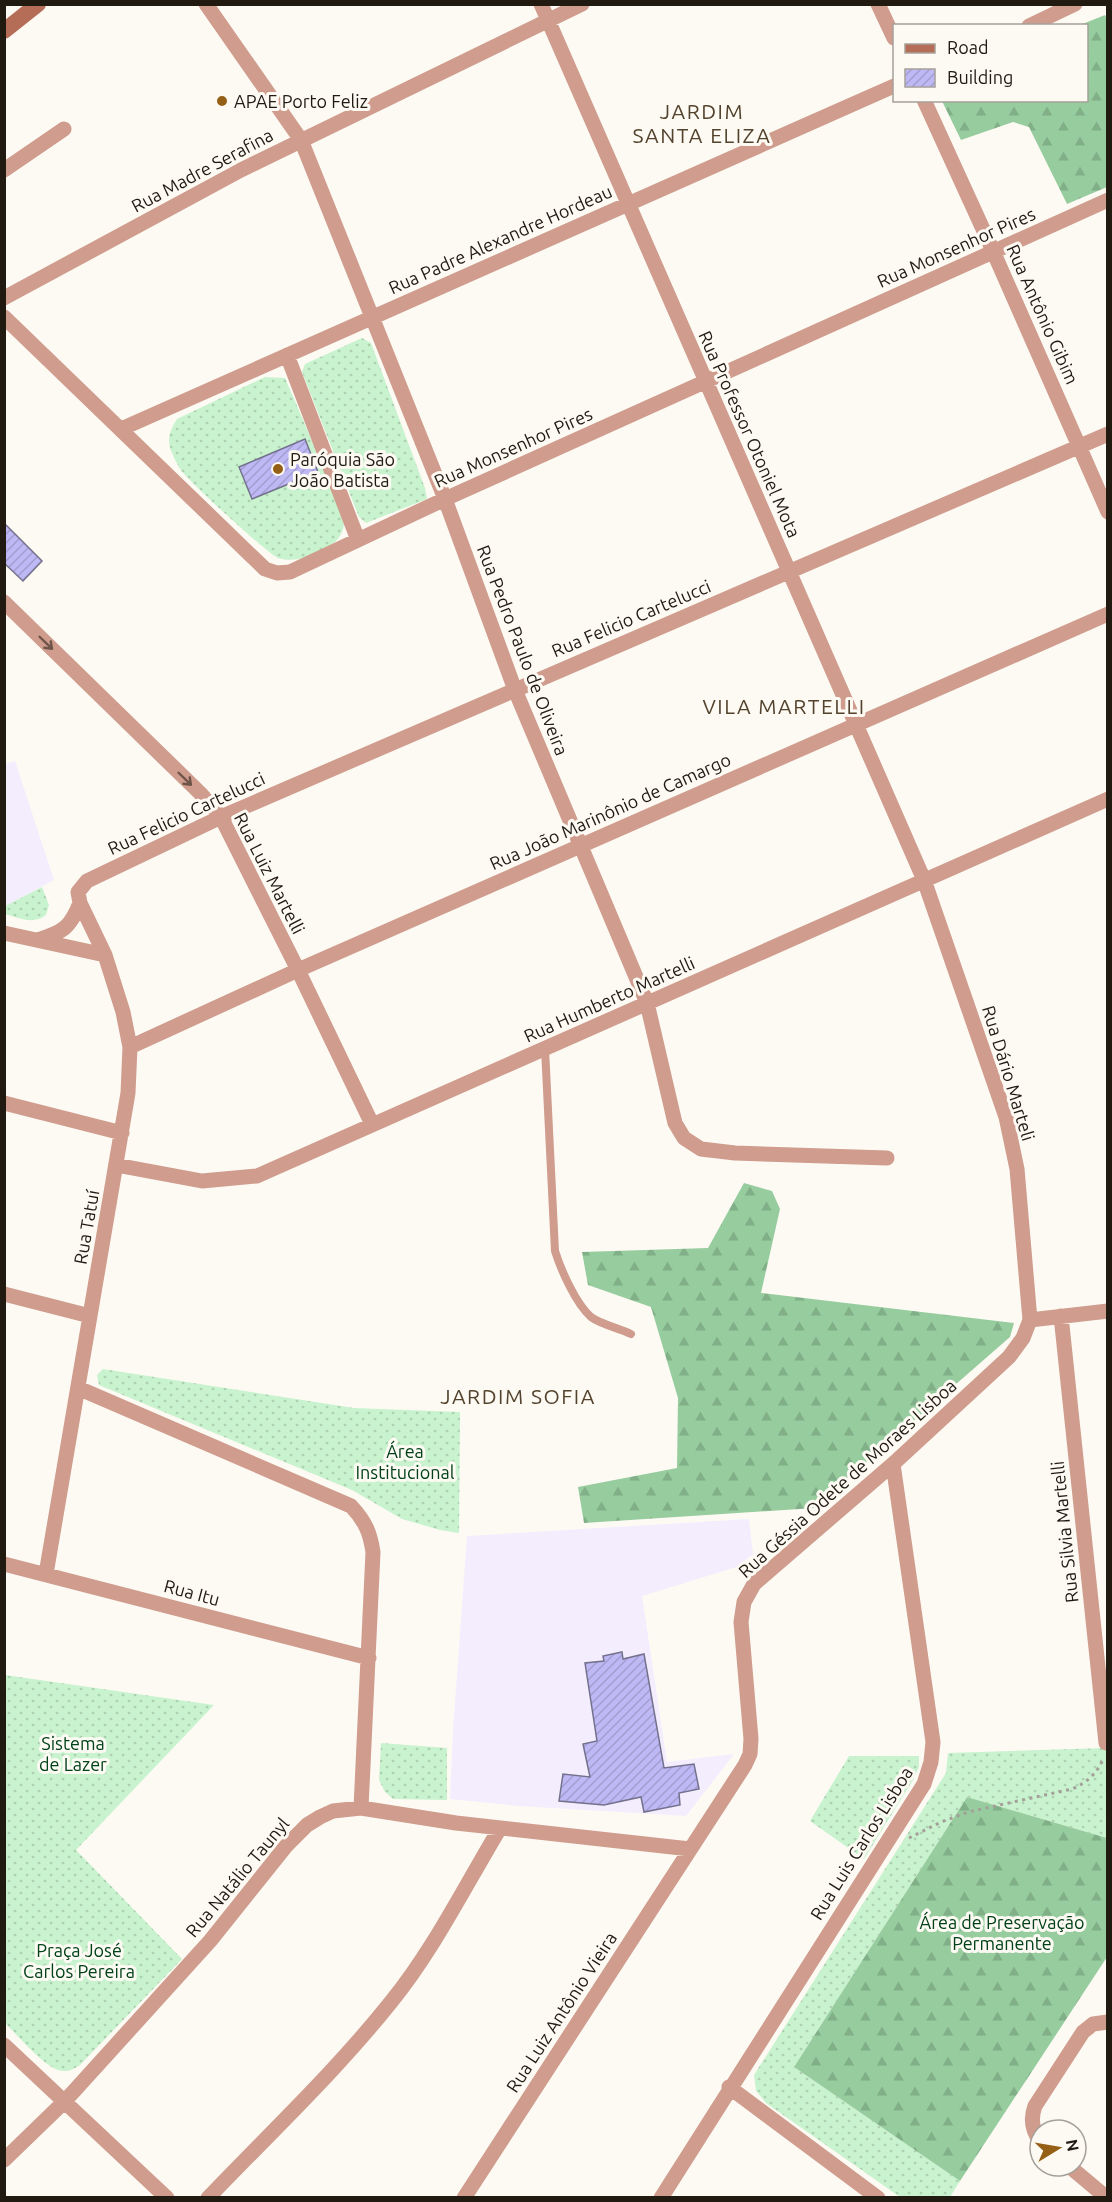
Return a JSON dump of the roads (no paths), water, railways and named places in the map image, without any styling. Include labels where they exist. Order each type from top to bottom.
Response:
[{"type":"main road","points":[[4,31],[38,4]]},
{"type":"street","name":"Rua Pedro Paulo de Oliveira","points":[[206,4],[301,140],[445,499],[515,690],[647,1003],[675,1123],[684,1138],[700,1149],[735,1153],[887,1158]]},
{"type":"street","name":"Rua Professor Otoniel Mota","points":[[541,4],[924,880]]},
{"type":"street","name":"Rua Madre Serafina","points":[[4,298],[301,140],[582,4]]},
{"type":"street","points":[[878,4],[893,36]]},
{"type":"street","points":[[1033,24],[1075,4]]},
{"type":"street","name":"Rua Padre Alexandre Hordeau","points":[[121,429],[893,86]]},
{"type":"street","name":"Rua Antônio Gibim","points":[[925,102],[1080,446],[1107,512]]},
{"type":"street","points":[[4,170],[64,129]]},
{"type":"street","name":"Rua Monsenhor Pires","points":[[4,317],[265,569],[277,573],[290,572],[445,499],[1107,200]]},
{"type":"street","points":[[287,356],[358,540]]},
{"type":"street","name":"Rua Felicio Cartelucci","points":[[79,898],[87,881],[220,817],[1107,434]]},
{"type":"street","name":"Rua Luiz Martelli","points":[[4,602],[191,785],[220,817],[298,970],[372,1124]]},
{"type":"street","name":"Rua João Marinônio de Camargo","points":[[130,1047],[298,970],[1107,614]]},
{"type":"street","name":"Rua Humberto Martelli","points":[[116,1165],[202,1181],[256,1176],[1107,799]]},
{"type":"street","name":"Rua Dário Marteli","points":[[924,880],[1006,1117],[1017,1169],[1030,1320]]},
{"type":"street","points":[[36,940],[60,933],[68,927],[79,898]]},
{"type":"street","name":"Rua Tatuí","points":[[46,1574],[128,1093],[130,1047],[123,1012],[105,955],[79,898]]},
{"type":"street","points":[[4,933],[105,955]]},
{"type":"street","points":[[4,1103],[122,1133]]},
{"type":"street","points":[[4,1294],[90,1316]]},
{"type":"street","points":[[1030,1320],[1107,1311]]},
{"type":"street","name":"Rua Silvia Martelli","points":[[1061,1316],[1106,1743]]},
{"type":"street","name":"Rua Géssia Odete de Moraes Lisboa","points":[[690,1849],[734,1783],[750,1754],[751,1739],[741,1622],[744,1602],[754,1584],[893,1464],[1009,1357],[1023,1338],[1030,1320]]},
{"type":"street","points":[[78,1388],[351,1506],[363,1519],[370,1534],[373,1552],[361,1808]]},
{"type":"street","name":"Rua Luis Carlos Lisboa","points":[[661,2198],[924,1784],[931,1762],[933,1742],[893,1464]]},
{"type":"street","name":"Rua Itu","points":[[4,1564],[369,1658]]},
{"type":"street","name":"Rua Natálio Taunyl","points":[[4,2160],[65,2101],[210,1941],[286,1846],[307,1825],[333,1811],[361,1808],[500,1828],[690,1849]]},
{"type":"street","points":[[208,2198],[349,2052],[393,2000],[422,1958],[500,1828]]},
{"type":"street","name":"Rua Luiz Antônio Vieira","points":[[464,2198],[690,1849]]},
{"type":"street","points":[[1032,2118],[1035,2106],[1083,2032],[1093,2024],[1107,2022]]},
{"type":"street","points":[[4,2045],[167,2198]]},
{"type":"street","points":[[729,2088],[858,2191],[878,2198]]},
{"type":"street","points":[[1083,2178],[1107,2198]]},
{"type":"lane","points":[[545,1049],[555,1251],[561,1271],[572,1291],[592,1318],[631,1334]]},
{"type":"place","name":"APAE Porto Feliz","points":[[222,101]]},
{"type":"place","name":"Paróquia São João Batista","points":[[278,469]]},
{"type":"district","name":"JARDIM SANTA ELIZA","points":[[702,123]]},
{"type":"district","name":"VILA MARTELLI","points":[[784,706]]},
{"type":"district","name":"JARDIM SOFIA","points":[[518,1396]]},
{"type":"park label","name":"Área Institucional","points":[[405,1461]]},
{"type":"park label","name":"Sistema de Lazer","points":[[73,1753]]},
{"type":"park label","name":"Área de Preservação Permanente","points":[[1002,1932]]},
{"type":"park label","name":"Praça José Carlos Pereira","points":[[79,1960]]}]
